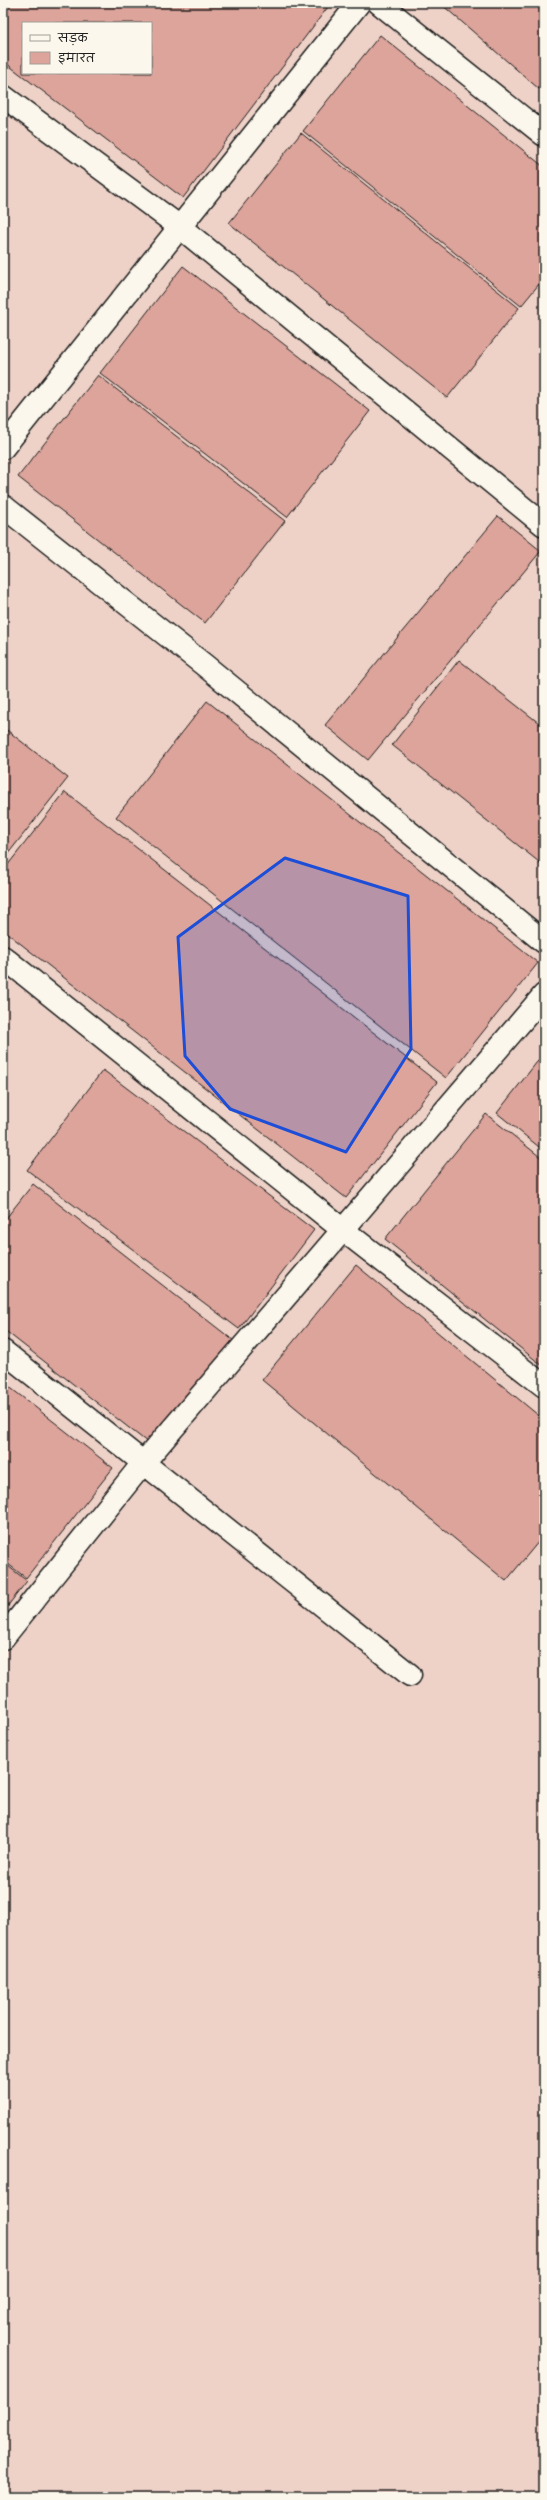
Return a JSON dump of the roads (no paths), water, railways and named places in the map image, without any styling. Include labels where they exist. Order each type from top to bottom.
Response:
[{"type":"street","points":[[3,448],[359,3]]},
{"type":"street","points":[[379,3],[544,135]]},
{"type":"street","points":[[3,96],[180,228],[544,525]]},
{"type":"street","points":[[3,506],[203,664],[544,942]]},
{"type":"street","points":[[3,958],[343,1230],[544,1386]]},
{"type":"street","points":[[3,1638],[144,1462],[544,995]]},
{"type":"street","points":[[3,1350],[410,1675]]}]
